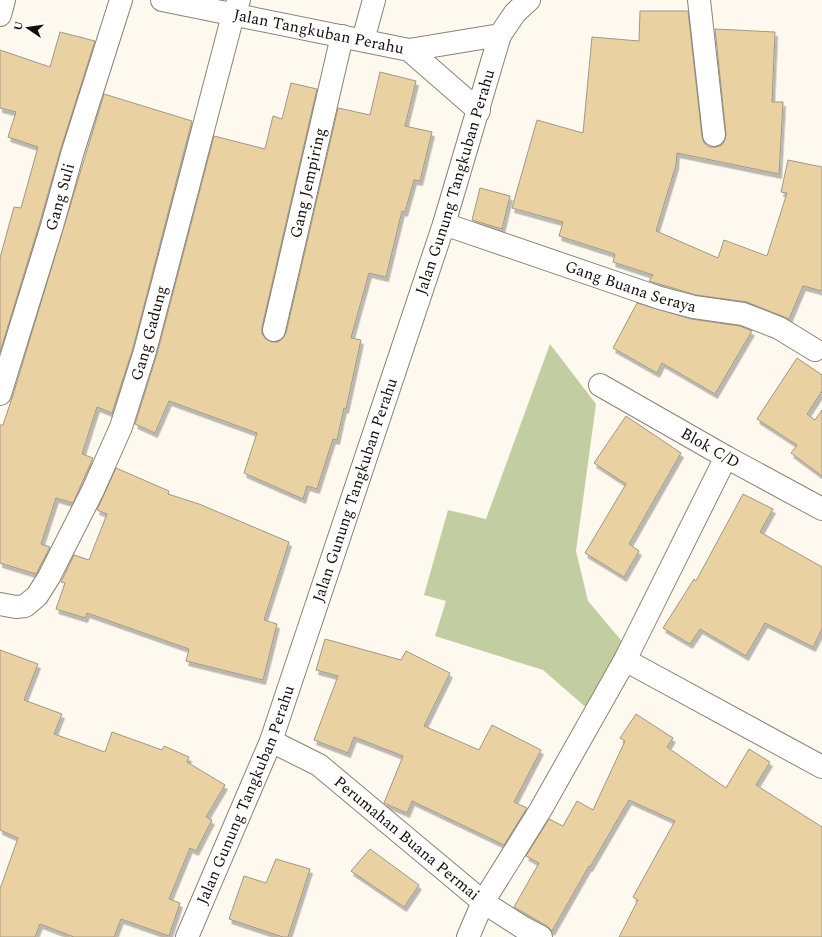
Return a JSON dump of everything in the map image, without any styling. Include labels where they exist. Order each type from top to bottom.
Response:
[{"type":"street","points":[[0,15],[4,0]]},
{"type":"street","name":"Gang Suli","points":[[0,394],[52,226],[73,151],[121,0]]},
{"type":"street","name":"Jalan Tangkuban Perahu","points":[[162,0],[236,8],[342,36],[409,50],[479,111]]},
{"type":"street","points":[[363,40],[374,0]]},
{"type":"street","name":"Jalan Gunung Tangkuban Perahu","points":[[187,937],[271,741],[444,224],[479,111],[500,35],[514,13],[529,0]]},
{"type":"street","points":[[699,0],[714,135]]},
{"type":"street","name":"Gang Gadung","points":[[0,604],[16,607],[25,606],[37,596],[50,577],[93,490],[121,427],[145,351],[236,8]]},
{"type":"street","points":[[409,50],[500,35]]},
{"type":"street","name":"Gang Jempiring","points":[[274,330],[342,36]]},
{"type":"street","name":"Gang Buana Seraya","points":[[444,224],[660,298],[694,307],[743,314],[779,328],[815,350]]},
{"type":"street","name":"Blok C/D","points":[[600,385],[726,457],[822,509]]},
{"type":"street","points":[[468,937],[483,902],[541,809],[625,660],[726,457]]},
{"type":"street","points":[[625,660],[822,767]]},
{"type":"street","name":"Perumahan Buana Permai","points":[[271,741],[319,766],[483,902],[522,927],[541,937]]},
{"type":"green space","points":[[550,344],[596,404],[576,551],[588,601],[631,652],[597,717],[543,670],[435,636],[446,601],[424,595],[448,510],[486,519]]},
{"type":"building","points":[[640,11],[688,11],[702,136],[704,143],[709,147],[722,145],[726,134],[715,29],[775,32],[772,102],[783,102],[779,174],[677,153],[676,165],[656,231],[718,258],[724,240],[767,256],[787,193],[781,192],[788,160],[822,167],[822,291],[803,286],[789,319],[747,302],[696,295],[649,281],[653,275],[613,262],[615,254],[559,236],[563,222],[512,208],[537,120],[583,133],[592,37],[639,41]]},
{"type":"building","points":[[60,32],[95,41],[61,148],[0,352],[0,258],[14,207],[21,208],[38,147],[8,137],[16,112],[0,108],[0,50],[50,67]]},
{"type":"building","points":[[380,72],[416,81],[405,126],[432,132],[420,181],[414,180],[405,212],[402,211],[386,277],[369,273],[351,338],[361,340],[346,409],[344,408],[337,440],[333,439],[317,489],[307,486],[303,499],[244,473],[257,433],[169,401],[155,433],[135,424],[157,354],[214,136],[265,149],[273,116],[282,119],[291,83],[317,89],[262,327],[262,334],[266,339],[272,342],[278,342],[286,333],[338,108],[370,115]]},
{"type":"building","points":[[104,94],[192,121],[133,348],[112,413],[97,407],[82,454],[93,458],[73,503],[56,498],[41,544],[50,547],[36,574],[0,563],[0,425],[3,425],[12,398]]},
{"type":"building","points":[[480,188],[510,196],[502,229],[472,220]]},
{"type":"building","points":[[637,303],[691,319],[740,326],[752,331],[715,394],[662,363],[657,373],[613,348]]},
{"type":"building","points":[[797,358],[822,375],[822,391],[807,414],[815,420],[822,410],[822,476],[791,453],[797,445],[757,419]]},
{"type":"building","points":[[626,416],[681,453],[629,544],[639,551],[624,577],[585,553],[626,484],[594,463]]},
{"type":"building","points":[[116,468],[169,491],[168,494],[199,504],[289,542],[264,620],[277,624],[263,680],[186,661],[189,649],[87,613],[85,618],[56,609],[65,583],[61,582],[74,555],[89,560],[107,514],[97,510]]},
{"type":"building","points":[[743,494],[773,509],[760,532],[822,567],[822,629],[813,647],[765,623],[746,656],[700,629],[690,644],[663,628],[694,579],[696,581]]},
{"type":"building","points":[[325,639],[401,660],[406,651],[450,673],[424,726],[479,750],[492,725],[541,750],[514,802],[527,808],[504,845],[412,801],[407,813],[384,803],[403,756],[354,737],[348,753],[314,740],[338,676],[316,670]]},
{"type":"building","points":[[0,650],[38,664],[24,700],[62,714],[54,734],[105,752],[112,732],[162,750],[164,746],[189,757],[187,762],[225,785],[206,817],[212,820],[196,851],[190,848],[169,899],[180,903],[169,936],[121,919],[114,937],[74,937],[40,924],[35,937],[0,937],[0,889],[18,838],[0,830]]},
{"type":"building","points":[[636,714],[673,738],[667,747],[726,788],[749,749],[770,762],[756,785],[822,827],[822,937],[619,937],[638,900],[633,897],[675,821],[629,800],[552,931],[547,926],[514,907],[539,863],[526,856],[549,819],[563,826],[577,801],[593,810],[625,741],[620,738]]},
{"type":"building","points":[[370,849],[419,885],[404,907],[351,871]]},
{"type":"building","points":[[276,859],[310,869],[288,937],[283,937],[229,919],[244,876],[266,883]]}]
